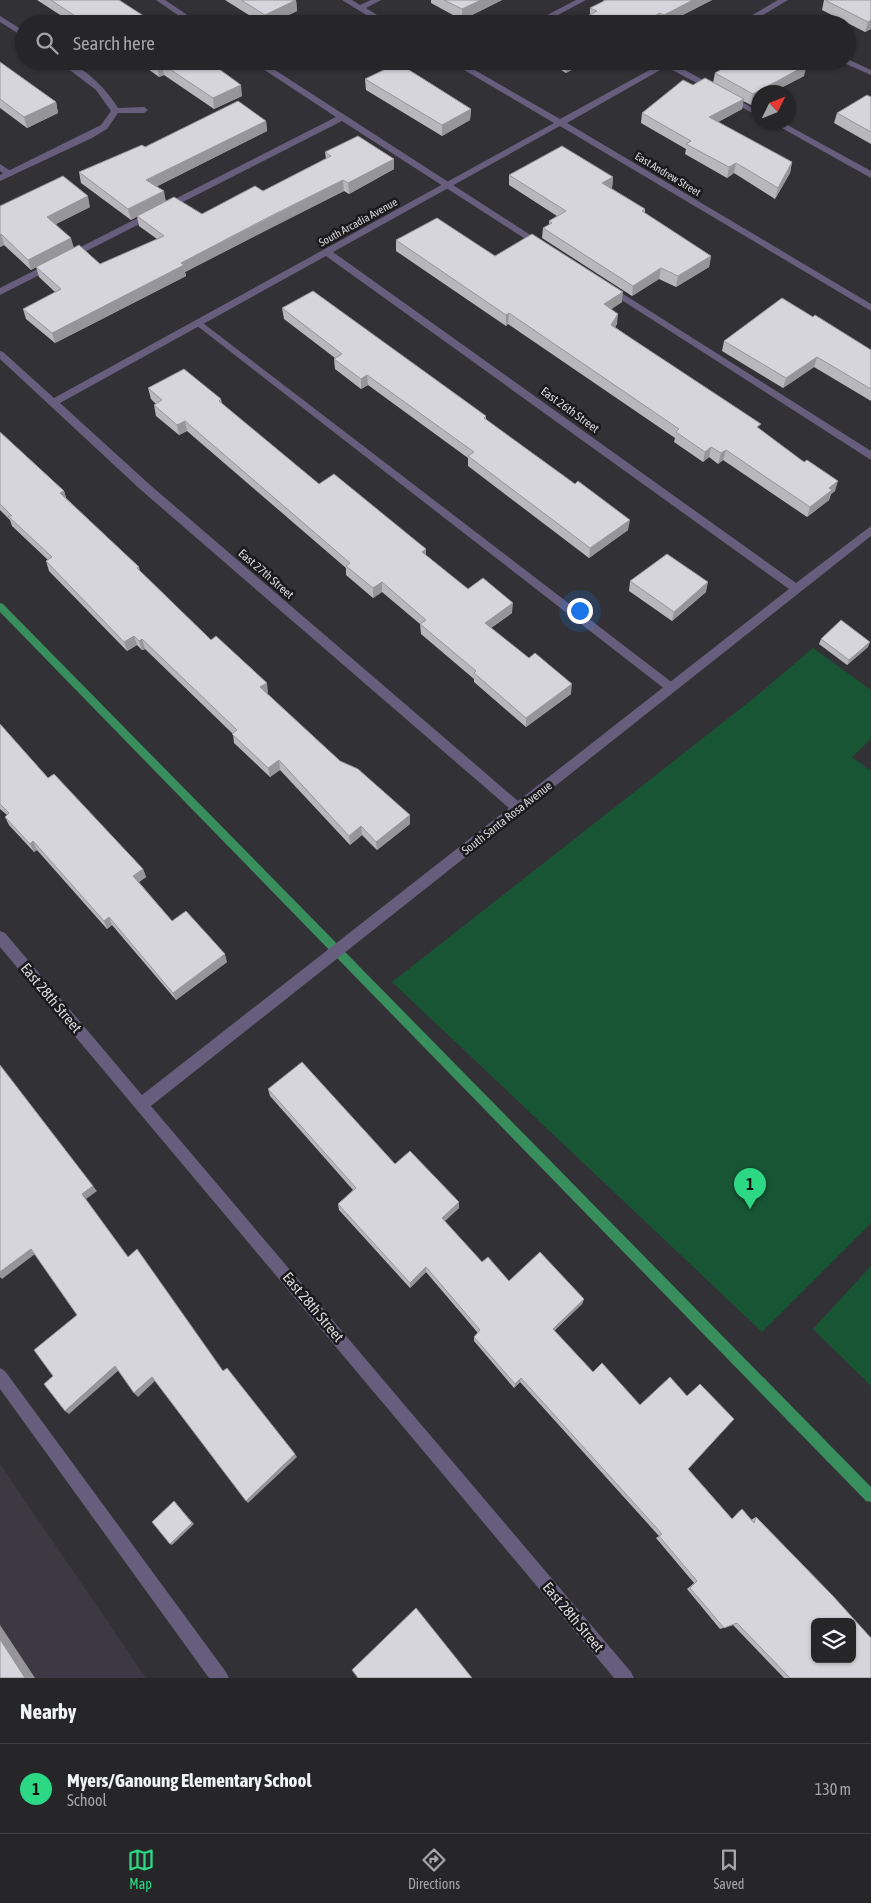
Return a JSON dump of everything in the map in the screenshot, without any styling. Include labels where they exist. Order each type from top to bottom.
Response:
[{"type":"street","points":[[160,0],[183,15]]},
{"type":"street","points":[[346,0],[372,15]]},
{"type":"street","points":[[360,8],[377,0]]},
{"type":"street","points":[[552,15],[582,0]]},
{"type":"street","points":[[756,15],[784,0]]},
{"type":"street","points":[[0,18],[15,29]]},
{"type":"street","points":[[856,66],[871,73]]},
{"type":"street","points":[[75,70],[93,82],[106,95],[115,111]]},
{"type":"street","points":[[269,70],[548,249]]},
{"type":"street","name":"East Andrew Street","points":[[470,70],[871,308]]},
{"type":"street","name":"South Arcadia Avenue","points":[[53,402],[657,70]]},
{"type":"street","points":[[682,70],[751,110]]},
{"type":"street","points":[[115,111],[144,110]]},
{"type":"street","points":[[0,178],[89,136],[104,127],[115,111]]},
{"type":"street","points":[[0,292],[342,117]]},
{"type":"street","points":[[789,130],[871,175]]},
{"type":"street","points":[[0,167],[9,174]]},
{"type":"street","name":"East 26th Street","points":[[328,252],[797,589]]},
{"type":"street","points":[[597,281],[871,456]]},
{"type":"street","points":[[199,323],[670,687]]},
{"type":"street","name":"East 27th Street","points":[[0,354],[145,488],[518,809]]},
{"type":"street","name":"South Santa Rosa Avenue","points":[[142,1104],[871,530]]},
{"type":"street","name":"East 28th Street","points":[[0,937],[625,1678]]},
{"type":"street","points":[[0,1376],[220,1678]]},
{"type":"shaded area","points":[[0,1464],[146,1678],[0,1678]]},
{"type":"green space","points":[[813,648],[871,690],[871,739],[852,757],[871,771],[871,1223],[762,1332],[392,982],[754,698]]},
{"type":"green space","points":[[871,1266],[871,1386],[813,1329]]},
{"type":"building","points":[[51,0],[119,0],[142,15],[74,15]]},
{"type":"building","points":[[241,0],[296,0],[265,15]]},
{"type":"building","points":[[444,0],[481,0],[462,9]]},
{"type":"building","points":[[606,0],[693,0],[664,15],[660,13],[656,15],[589,15],[597,11],[590,8]]},
{"type":"building","points":[[825,0],[871,0],[871,20],[868,22]]},
{"type":"building","points":[[0,62],[56,102],[24,117],[0,99]]},
{"type":"building","points":[[171,70],[220,70],[241,85],[213,98]]},
{"type":"building","points":[[384,70],[409,70],[471,109],[442,125],[365,79]]},
{"type":"building","points":[[720,70],[798,70],[770,85],[751,85],[751,93],[715,73]]},
{"type":"building","points":[[705,78],[744,99],[709,117],[792,162],[778,188],[736,163],[729,167],[686,144],[691,141],[642,113],[683,80],[693,85]]},
{"type":"building","points":[[867,95],[871,97],[871,132],[837,113]]},
{"type":"building","points":[[238,101],[266,121],[146,180],[164,191],[128,209],[79,172],[142,145],[145,147]]},
{"type":"building","points":[[358,136],[394,159],[348,183],[343,180],[265,219],[181,263],[184,265],[52,333],[23,309],[61,289],[36,267],[79,245],[100,264],[164,236],[137,216],[174,197],[202,214],[255,186],[263,191],[331,156],[325,152]]},
{"type":"building","points":[[562,146],[613,177],[602,183],[645,209],[642,211],[711,256],[678,276],[661,268],[633,286],[543,228],[552,223],[549,221],[566,211],[509,175]]},
{"type":"building","points":[[63,176],[88,196],[47,217],[71,238],[28,260],[0,235],[0,206]]},
{"type":"building","points":[[437,218],[495,256],[532,234],[623,292],[604,304],[618,314],[611,325],[761,424],[757,427],[804,462],[807,460],[838,481],[829,488],[832,490],[810,507],[726,450],[721,453],[711,447],[705,452],[676,432],[679,429],[509,313],[506,315],[396,240]]},
{"type":"building","points":[[313,291],[486,416],[484,418],[575,484],[578,481],[630,520],[590,548],[468,456],[474,452],[367,375],[361,379],[334,359],[342,354],[282,308]]},
{"type":"building","points":[[782,298],[813,317],[815,315],[871,350],[871,389],[817,357],[786,378],[724,341]]},
{"type":"building","points":[[184,369],[221,399],[219,401],[319,484],[334,474],[426,549],[422,552],[468,589],[483,578],[513,603],[485,623],[529,658],[535,653],[572,684],[526,718],[474,673],[476,671],[420,624],[426,620],[382,582],[373,588],[346,566],[350,563],[185,421],[177,425],[154,405],[162,400],[148,388]]},
{"type":"building","points":[[0,432],[64,491],[60,493],[139,567],[137,568],[211,640],[216,636],[267,683],[260,687],[340,761],[358,769],[410,815],[376,842],[361,826],[349,836],[279,760],[268,768],[232,734],[237,730],[142,639],[139,641],[134,636],[124,642],[46,561],[52,557],[8,516],[12,516],[0,504]]},
{"type":"building","points":[[667,554],[708,582],[674,612],[630,581]]},
{"type":"building","points":[[841,620],[870,642],[849,660],[821,639]]},
{"type":"building","points":[[0,724],[48,778],[54,774],[143,869],[133,876],[172,921],[186,911],[225,954],[173,993],[109,917],[104,921],[33,841],[30,844],[5,817],[9,813],[0,804]]},
{"type":"building","points":[[302,1062],[395,1164],[410,1151],[459,1202],[442,1218],[482,1262],[488,1257],[509,1281],[540,1252],[584,1299],[553,1329],[593,1372],[602,1363],[640,1405],[670,1377],[687,1396],[700,1384],[734,1419],[688,1469],[732,1519],[742,1509],[754,1523],[756,1517],[853,1618],[811,1618],[811,1663],[856,1663],[856,1621],[871,1638],[871,1678],[790,1678],[737,1623],[724,1628],[690,1588],[697,1581],[659,1536],[662,1534],[521,1378],[515,1384],[474,1337],[480,1330],[426,1267],[410,1283],[338,1204],[356,1188],[268,1089]]},
{"type":"building","points":[[0,1065],[93,1186],[82,1194],[128,1257],[137,1249],[223,1371],[227,1368],[295,1454],[246,1501],[152,1377],[134,1393],[115,1366],[65,1411],[44,1384],[53,1376],[34,1350],[77,1315],[31,1249],[0,1272]]},
{"type":"building","points":[[174,1501],[192,1523],[170,1544],[152,1522]]},
{"type":"building","points":[[416,1608],[472,1678],[358,1678],[352,1670]]},
{"type":"building","points":[[0,1639],[25,1678],[0,1678]]},
{"type":"waterway","points":[[0,606],[871,1496]]},
{"type":"place","name":"Myers/Ganoung Elementary School","points":[[750,1209]]}]
